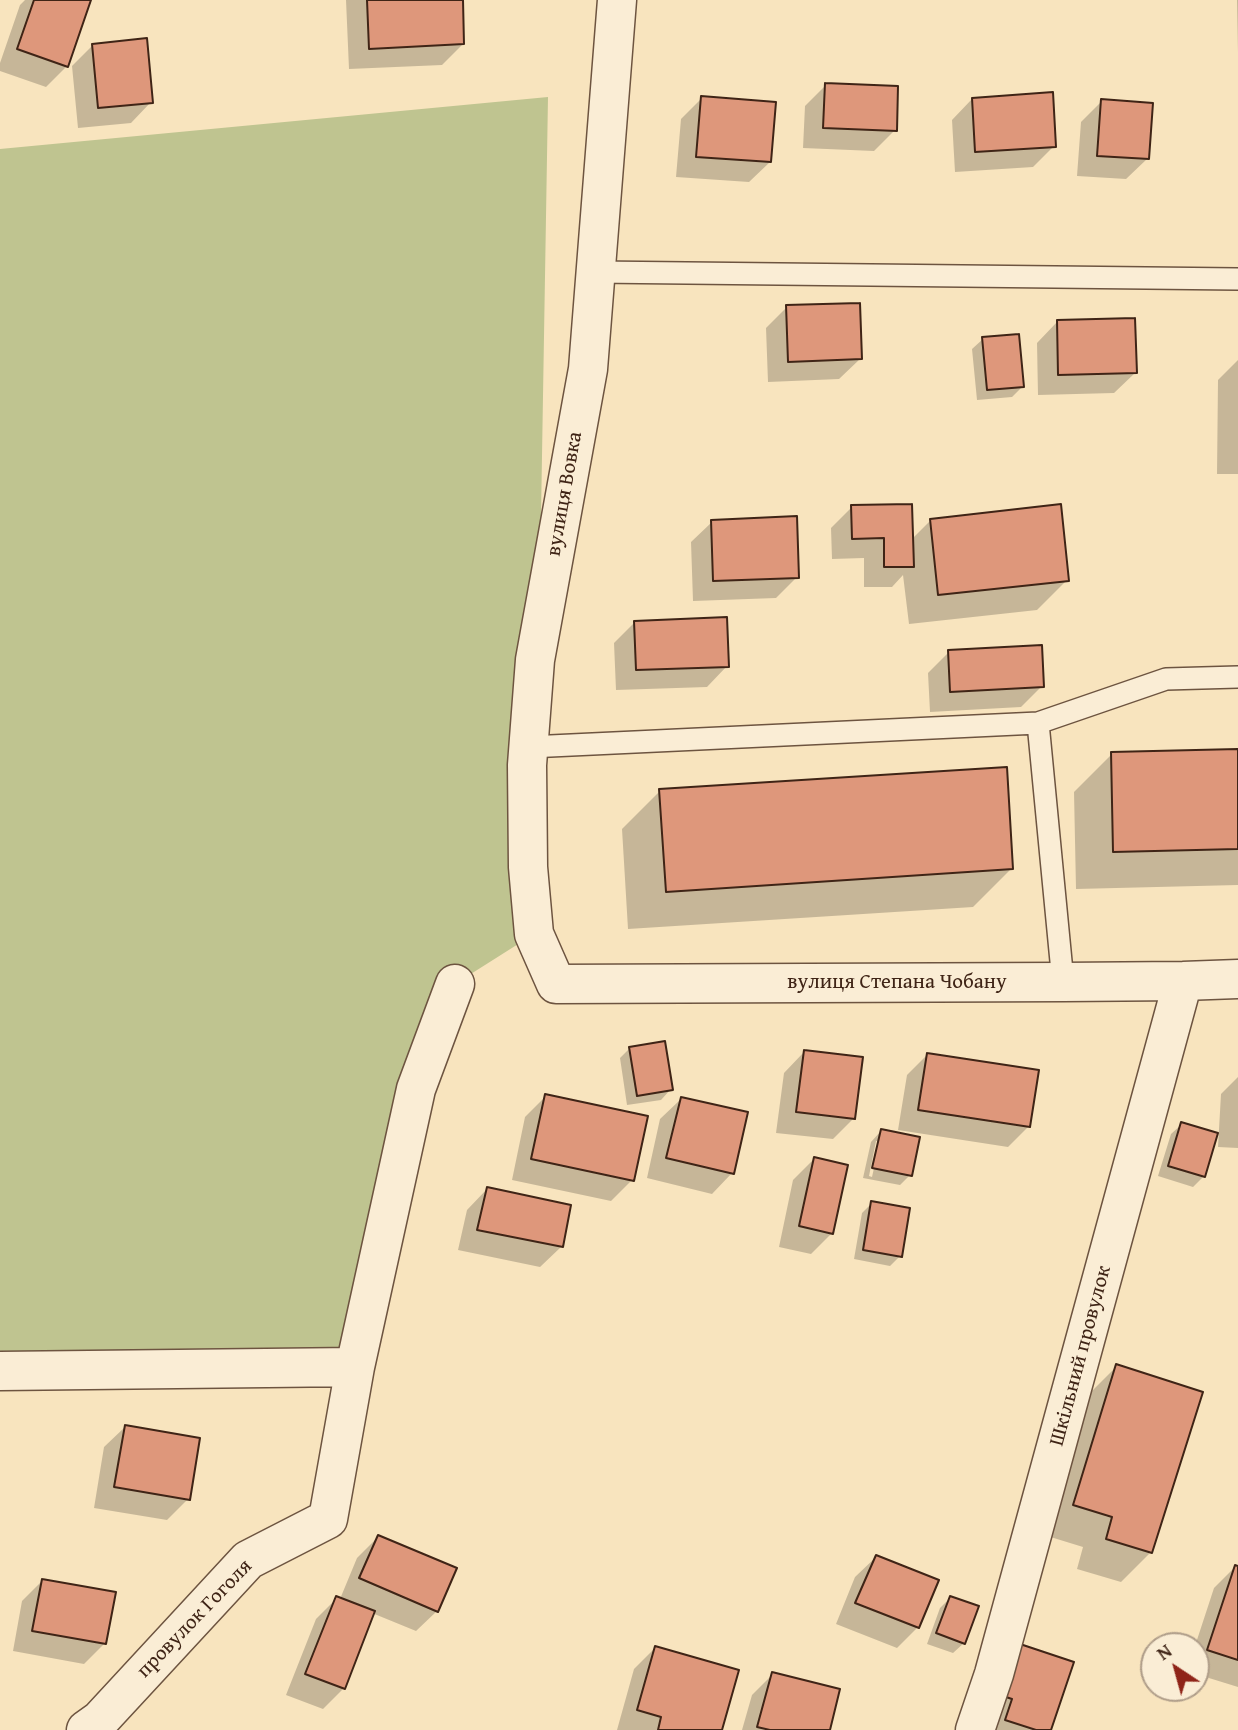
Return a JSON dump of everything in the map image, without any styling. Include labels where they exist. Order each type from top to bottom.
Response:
[{"type":"street","name":"вулиця Вовка","points":[[556,984],[534,934],[528,867],[529,747],[535,660],[588,369],[617,0]]},
{"type":"street","name":"вулиця Степана Чобану","points":[[556,984],[1238,979]]},
{"type":"street","name":"Шкільний провулок","points":[[975,1730],[994,1674],[1183,981]]},
{"type":"street","name":"провулок Гоголя","points":[[86,1730],[100,1720],[248,1560],[328,1519],[355,1367],[416,1089],[456,984]]},
{"type":"street","points":[[0,1371],[355,1367]]},
{"type":"lane","points":[[595,272],[1238,279]]},
{"type":"lane","points":[[529,747],[1038,723],[1166,680],[1238,677]]},
{"type":"lane","points":[[1038,723],[1063,982]]},
{"type":"green space","points":[[548,97],[534,934],[455,984],[355,1367],[0,1371],[0,149]]},
{"type":"building","points":[[34,0],[91,0],[68,67],[17,49]]},
{"type":"building","points":[[367,0],[463,0],[464,44],[369,49]]},
{"type":"building","points":[[147,38],[153,103],[98,108],[92,44]]},
{"type":"building","points":[[825,83],[898,86],[897,131],[823,128]]},
{"type":"building","points":[[1053,92],[1056,147],[975,152],[972,98]]},
{"type":"building","points":[[701,96],[776,102],[771,162],[696,157]]},
{"type":"building","points":[[1101,99],[1153,103],[1149,159],[1097,156]]},
{"type":"building","points":[[860,303],[862,359],[788,362],[786,305]]},
{"type":"building","points":[[1135,318],[1137,373],[1058,375],[1057,320]]},
{"type":"building","points":[[1019,334],[1024,387],[987,390],[982,337]]},
{"type":"building","points":[[912,504],[914,567],[884,567],[884,538],[852,539],[851,505]]},
{"type":"building","points":[[1061,504],[1069,581],[938,595],[930,519]]},
{"type":"building","points":[[797,516],[799,578],[713,581],[711,520]]},
{"type":"building","points":[[727,617],[729,667],[636,670],[634,621]]},
{"type":"building","points":[[1042,645],[1044,687],[950,692],[948,650]]},
{"type":"building","points":[[1238,749],[1238,849],[1113,852],[1111,752]]},
{"type":"building","points":[[1007,767],[1013,869],[666,892],[659,789]]},
{"type":"building","points":[[665,1041],[673,1090],[637,1096],[629,1047]]},
{"type":"building","points":[[804,1050],[863,1057],[855,1119],[796,1112]]},
{"type":"building","points":[[927,1053],[1039,1070],[1030,1127],[918,1110]]},
{"type":"building","points":[[545,1094],[648,1116],[634,1181],[531,1159]]},
{"type":"building","points":[[681,1097],[748,1112],[734,1174],[666,1158]]},
{"type":"building","points":[[1181,1122],[1218,1133],[1205,1177],[1168,1166]]},
{"type":"building","points":[[881,1129],[920,1137],[912,1176],[872,1168]]},
{"type":"building","points":[[814,1157],[848,1165],[833,1234],[799,1226]]},
{"type":"building","points":[[487,1187],[571,1205],[563,1247],[477,1230]]},
{"type":"building","points":[[871,1201],[910,1208],[902,1257],[863,1250]]},
{"type":"building","points":[[1116,1364],[1203,1392],[1152,1553],[1106,1539],[1112,1517],[1073,1505]]},
{"type":"building","points":[[125,1425],[200,1438],[190,1500],[114,1487]]},
{"type":"building","points":[[378,1535],[457,1568],[438,1612],[359,1578]]},
{"type":"building","points":[[876,1555],[939,1580],[919,1628],[855,1603]]},
{"type":"building","points":[[1235,1565],[1238,1566],[1238,1660],[1210,1651],[1210,1641]]},
{"type":"building","points":[[42,1579],[116,1592],[106,1644],[32,1631]]},
{"type":"building","points":[[336,1596],[375,1611],[345,1689],[305,1674]]},
{"type":"building","points":[[950,1596],[979,1606],[965,1644],[936,1633]]},
{"type":"building","points":[[1014,1642],[1074,1662],[1051,1730],[1036,1730],[1005,1720],[1012,1699],[997,1694]]},
{"type":"building","points":[[655,1646],[739,1670],[722,1730],[658,1730],[661,1717],[637,1710]]},
{"type":"building","points":[[772,1672],[840,1689],[830,1730],[770,1730],[757,1727]]}]
